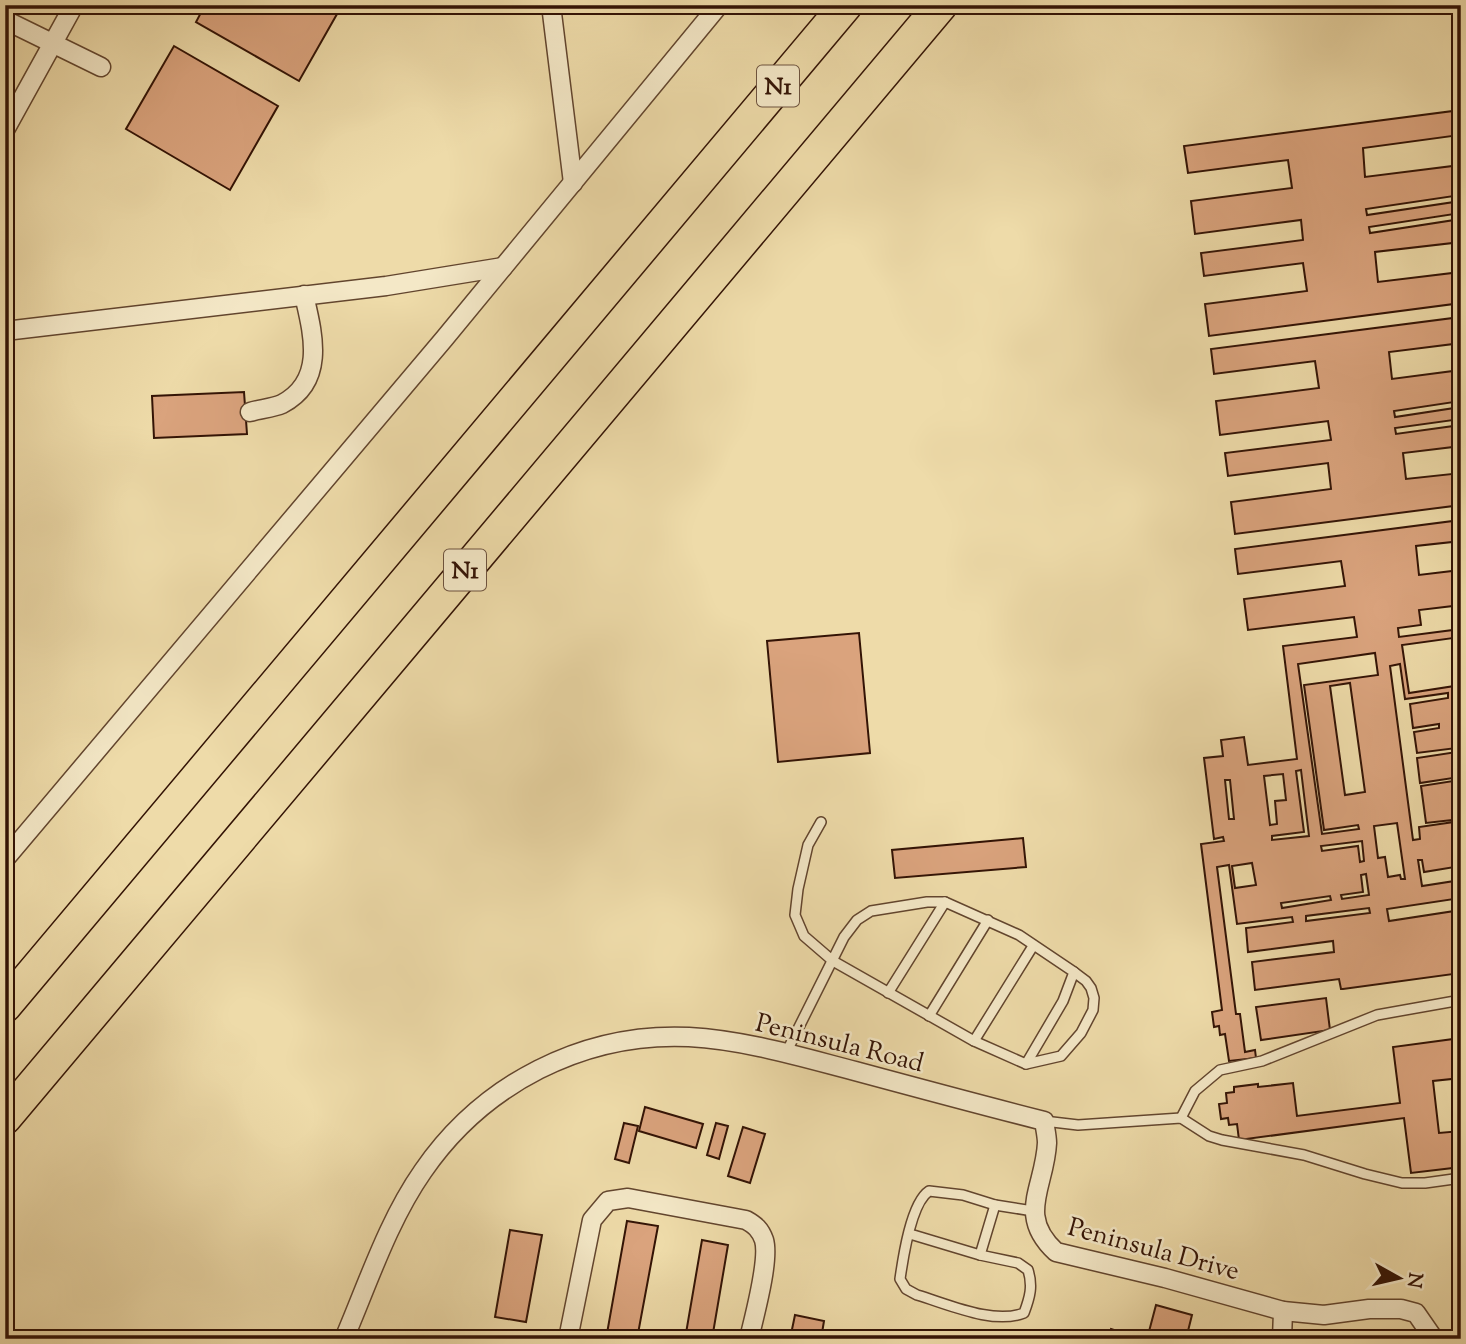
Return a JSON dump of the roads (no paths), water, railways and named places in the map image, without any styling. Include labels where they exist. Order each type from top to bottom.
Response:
[{"type":"highway","name":"N1","points":[[5,1006],[846,5]]},
{"type":"highway","name":"N1","points":[[5,1118],[936,11]]},
{"type":"street","points":[[5,130],[74,5]]},
{"type":"street","points":[[551,5],[573,183]]},
{"type":"street","points":[[5,859],[503,267],[719,5]]},
{"type":"street","points":[[5,20],[101,68]]},
{"type":"street","points":[[5,331],[386,286],[503,267]]},
{"type":"street","points":[[250,412],[280,405],[296,394],[308,380],[314,358],[312,332],[304,295]]},
{"type":"street","name":"Peninsula Road","points":[[344,1339],[393,1226],[422,1172],[466,1121],[486,1103],[526,1075],[573,1054],[623,1040],[700,1038],[786,1054],[1044,1121]]},
{"type":"street","points":[[1033,1211],[1047,1142],[1044,1121]]},
{"type":"street","points":[[568,1339],[592,1220],[608,1200],[628,1198],[746,1220],[758,1227],[765,1242],[763,1270],[749,1339]]},
{"type":"street","name":"Peninsula Drive","points":[[1033,1211],[1042,1239],[1056,1252],[1165,1278],[1283,1311],[1324,1315],[1369,1309],[1401,1309],[1416,1313],[1434,1339]]},
{"type":"street","points":[[1282,1339],[1283,1311]]},
{"type":"lane","points":[[786,1054],[833,961],[844,937],[857,920],[871,911],[927,902],[945,902],[1019,935],[1086,981],[1094,998],[1093,1010],[1081,1033],[1061,1056],[1027,1064],[974,1041],[833,961],[804,936],[795,915],[808,845],[821,822]]},
{"type":"lane","points":[[888,993],[945,902]]},
{"type":"lane","points":[[929,1016],[988,920]]},
{"type":"lane","points":[[974,1041],[1033,946]]},
{"type":"lane","points":[[1027,1064],[1063,1001],[1074,972]]},
{"type":"lane","points":[[1461,1000],[1377,1015],[1262,1061],[1220,1070],[1195,1091],[1181,1118],[1209,1136],[1222,1140],[1304,1155],[1402,1183],[1461,1178]]},
{"type":"lane","name":"Peninsula Road","points":[[1044,1121],[1078,1125],[1181,1118]]},
{"type":"lane","points":[[910,1234],[980,1255],[1018,1263],[1028,1270],[1032,1282],[1031,1294],[1024,1313],[1014,1317],[997,1318],[917,1295],[906,1289],[900,1279],[910,1234],[918,1203],[929,1191],[964,1195],[995,1205],[1033,1211]]},
{"type":"lane","points":[[980,1255],[995,1205]]}]
